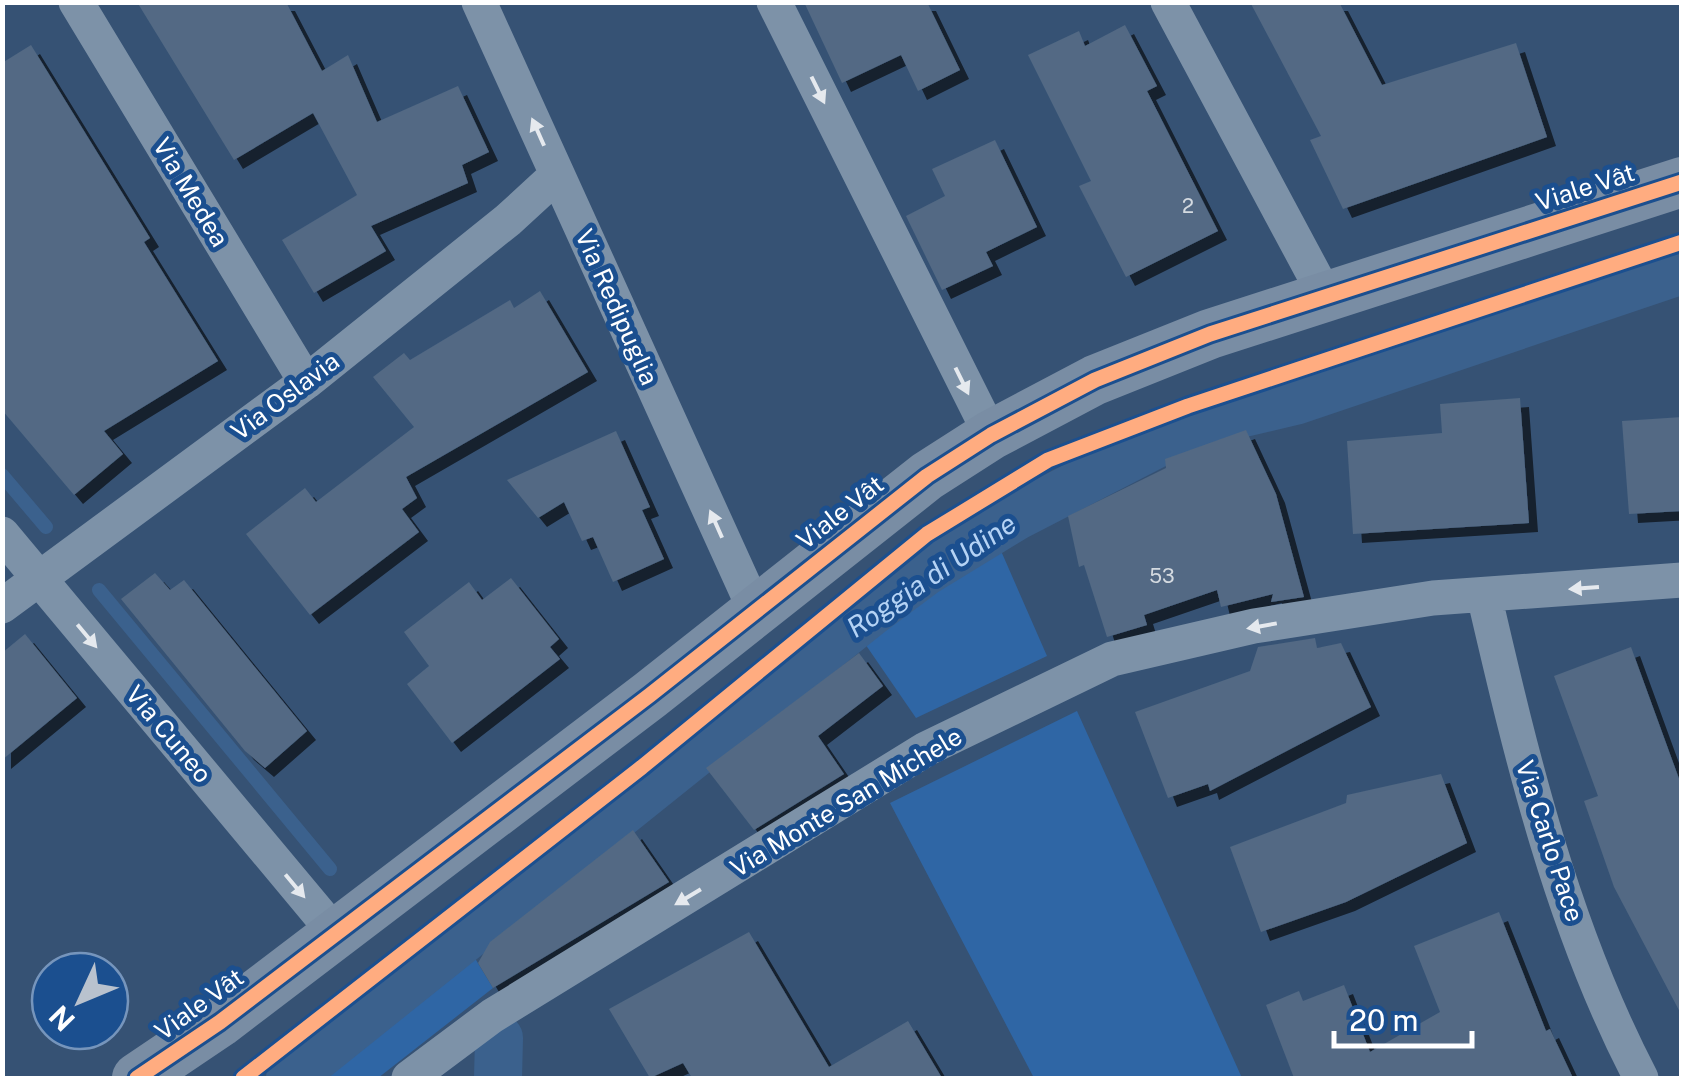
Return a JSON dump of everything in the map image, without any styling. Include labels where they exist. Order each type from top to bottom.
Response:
[{"type":"main road","name":"Viale Vât","points":[[137,1078],[336,934],[756,612],[926,476],[991,435],[1095,380],[1325,295],[1682,182]]},
{"type":"street","name":"Via Medea","points":[[76,2],[306,382]]},
{"type":"street","name":"Via Redipuglia","points":[[479,2],[756,612]]},
{"type":"street","points":[[774,2],[991,435]]},
{"type":"street","points":[[1168,2],[1325,295]]},
{"type":"street","name":"Via Oslavia","points":[[2,606],[306,382],[508,220],[557,174]]},
{"type":"street","name":"Via Cuneo","points":[[2,534],[336,934]]},
{"type":"street","name":"Via Monte San Michele","points":[[409,1078],[492,1016],[926,749],[1112,660],[1254,626],[1484,594],[1682,580]]},
{"type":"street","name":"Via Carlo Pace","points":[[1484,594],[1529,788],[1617,1033],[1641,1078]]},
{"type":"shaded area","points":[[998,544],[1047,656],[916,718],[861,638]]},
{"type":"shaded area","points":[[1077,711],[1242,1078],[1034,1078],[890,803]]},
{"type":"shaded area","points":[[473,955],[493,988],[378,1078],[311,1078]]},
{"type":"building","points":[[137,2],[286,2],[322,71],[348,55],[377,122],[458,86],[489,152],[462,165],[468,183],[371,226],[386,251],[314,293],[282,240],[357,195],[313,113],[234,160]]},
{"type":"building","points":[[804,2],[927,2],[960,70],[918,91],[901,55],[842,83]]},
{"type":"building","points":[[1250,2],[1339,2],[1382,85],[1516,43],[1547,137],[1343,209],[1310,140],[1321,136]]},
{"type":"building","points":[[1125,25],[1157,86],[1147,91],[1218,231],[1126,277],[1079,186],[1091,181],[1028,55],[1079,31],[1085,46]]},
{"type":"building","points":[[31,45],[150,238],[144,242],[218,361],[104,431],[123,454],[74,495],[2,410],[2,63]]},
{"type":"building","points":[[995,140],[1037,227],[986,252],[993,266],[942,290],[906,216],[945,196],[932,169]]},
{"type":"building","points":[[540,291],[588,372],[406,477],[417,498],[402,509],[419,532],[310,615],[246,534],[305,488],[316,502],[414,427],[373,377],[404,353],[410,360],[510,300],[514,308]]},
{"type":"building","points":[[1520,398],[1529,523],[1353,534],[1347,441],[1442,433],[1440,404]]},
{"type":"building","points":[[1682,417],[1682,511],[1629,514],[1622,421]]},
{"type":"building","points":[[1246,430],[1276,494],[1304,597],[1271,602],[1273,594],[1221,607],[1217,590],[1144,615],[1147,625],[1107,637],[1084,565],[1079,567],[1068,516],[1166,468],[1165,459]]},
{"type":"building","points":[[616,431],[650,507],[642,510],[664,559],[613,582],[593,537],[582,541],[564,502],[538,518],[507,480]]},
{"type":"building","points":[[155,573],[170,590],[184,580],[307,731],[265,768],[245,751],[121,599]]},
{"type":"building","points":[[511,578],[559,639],[550,647],[560,659],[452,743],[407,684],[429,666],[404,632],[469,582],[482,600]]},
{"type":"building","points":[[25,634],[77,698],[2,760],[2,653]]},
{"type":"building","points":[[1315,638],[1317,648],[1341,643],[1371,707],[1210,791],[1208,784],[1168,798],[1135,712],[1250,671],[1258,647]]},
{"type":"building","points":[[1631,647],[1682,787],[1682,1016],[1614,887],[1584,801],[1598,796],[1554,676]]},
{"type":"building","points":[[859,653],[883,686],[818,736],[844,774],[754,830],[706,768]]},
{"type":"building","points":[[1441,774],[1467,843],[1346,902],[1261,932],[1230,847],[1346,803],[1347,795]]},
{"type":"building","points":[[633,830],[669,882],[493,988],[478,963],[490,942]]},
{"type":"building","points":[[1499,912],[1546,1031],[1550,1029],[1573,1078],[1294,1078],[1266,1005],[1299,991],[1303,1001],[1344,985],[1370,1052],[1440,1012],[1414,946]]},
{"type":"building","points":[[749,932],[829,1067],[908,1021],[942,1078],[692,1078],[683,1063],[650,1078],[609,1009]]},
{"type":"waterway","name":"Roggia di Udine","points":[[290,1078],[870,613],[925,572],[1015,517],[1193,425],[1295,401],[1682,270]]},
{"type":"waterway","points":[[2,475],[46,527]]},
{"type":"waterway","points":[[99,590],[330,869]]},
{"type":"waterway","points":[[423,948],[435,959]]},
{"type":"waterway","points":[[498,1078],[499,1038]]},
{"type":"cycle path","points":[[137,1078],[220,1022],[650,695],[927,476],[991,435],[1095,380],[1210,334],[1682,182]]},
{"type":"cycle path","points":[[243,1078],[642,767],[927,534],[1048,460],[1188,406],[1682,242]]}]
